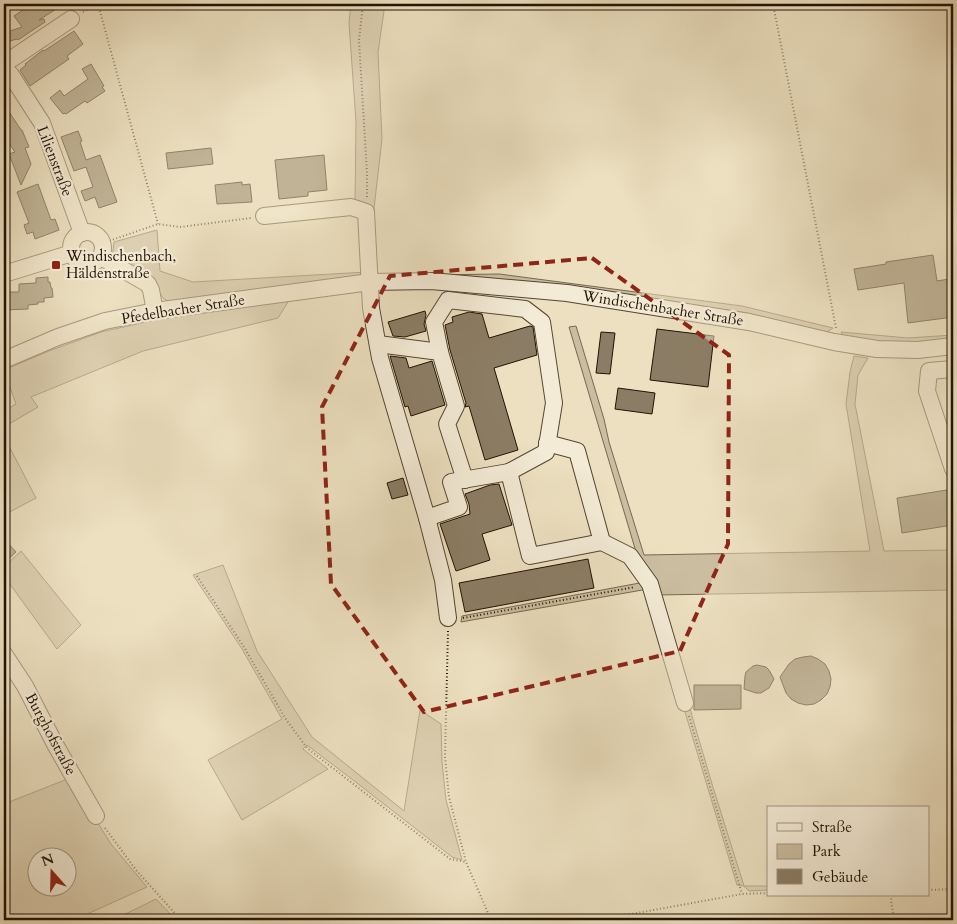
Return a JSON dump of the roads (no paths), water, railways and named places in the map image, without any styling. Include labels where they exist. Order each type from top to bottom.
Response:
[{"type":"street","points":[[4,66],[71,19]]},
{"type":"street","name":"Lilienstraße","points":[[4,66],[42,123],[82,233]]},
{"type":"street","points":[[264,216],[351,207],[366,212],[371,308],[380,358],[427,518],[443,580],[448,618]]},
{"type":"street","points":[[88,232],[99,238],[102,250],[97,262],[85,264],[75,259],[71,247],[76,236],[88,232]]},
{"type":"street","points":[[102,250],[148,284],[155,311]]},
{"type":"street","points":[[4,274],[72,253]]},
{"type":"street","name":"Windischenbacher Straße","points":[[370,282],[431,281],[566,294],[749,322],[834,342],[877,349],[918,350],[953,346]]},
{"type":"street","name":"Pfedelbacher Straße","points":[[4,360],[58,337],[104,321],[155,311],[370,282]]},
{"type":"street","points":[[427,518],[459,507],[451,482],[465,480],[509,472],[546,452],[554,403],[542,322],[525,309],[448,300],[434,322],[440,352],[456,406],[447,424],[465,480]]},
{"type":"street","points":[[378,344],[440,352]]},
{"type":"street","points":[[953,369],[929,372],[927,391],[953,469]]},
{"type":"street","points":[[547,443],[577,451],[602,542]]},
{"type":"street","points":[[509,472],[530,556],[602,542],[630,556],[650,584],[685,703]]},
{"type":"street","name":"Burghofstraße","points":[[4,654],[25,686],[56,746],[96,816]]},
{"type":"place","name":"Windischenbach, Häldenstraße","points":[[56,265]]}]
